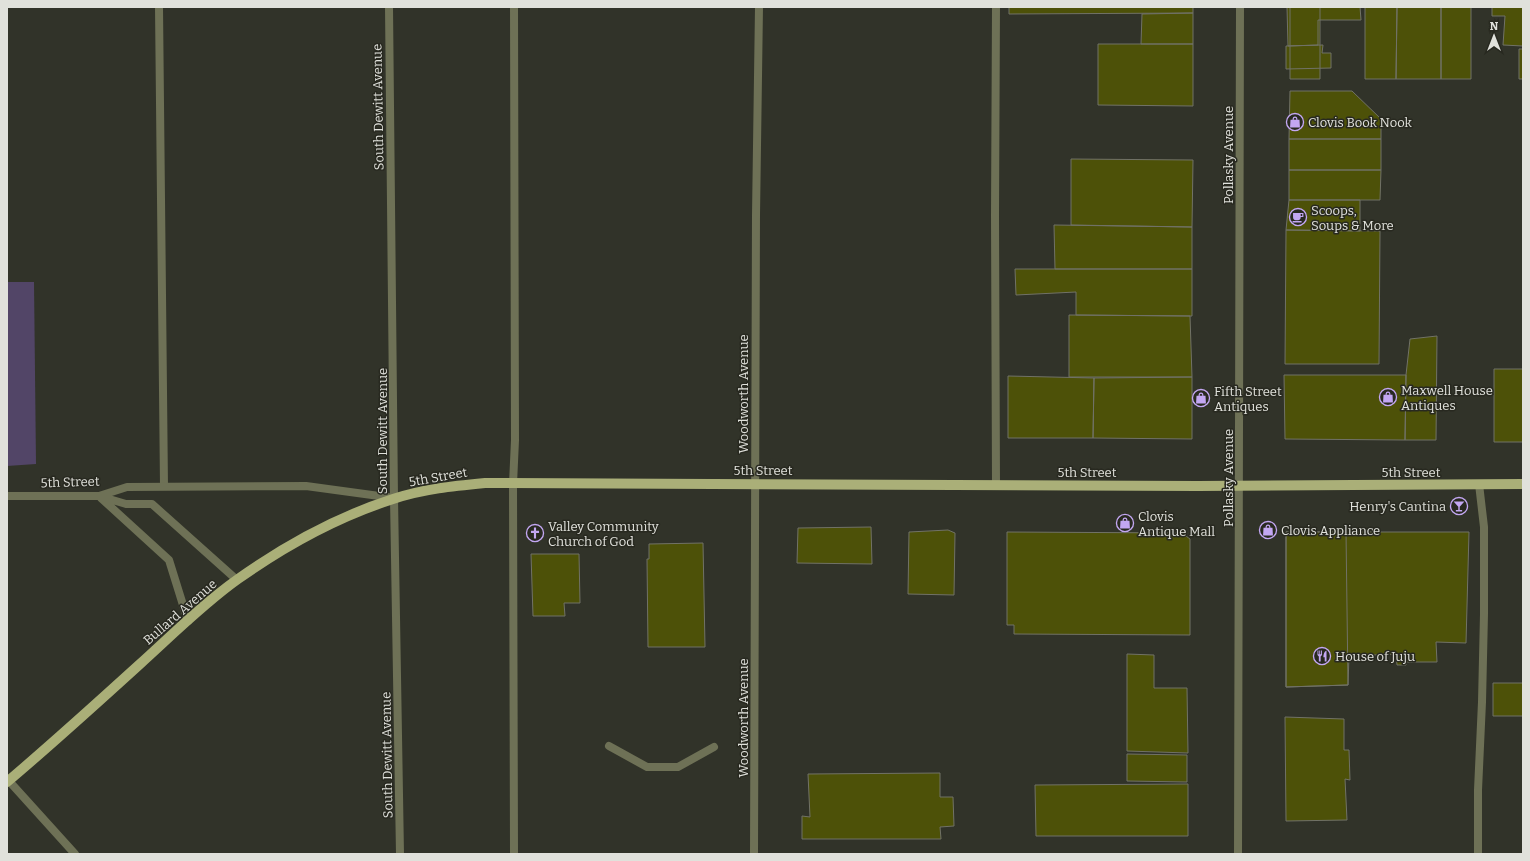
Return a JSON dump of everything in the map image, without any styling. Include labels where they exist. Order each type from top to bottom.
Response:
[{"type":"main road","name":"5th Street","points":[[394,498],[442,487],[485,483],[1239,486],[1523,484]]},
{"type":"main road","name":"Bullard Avenue","points":[[8,782],[188,621],[237,580],[288,546],[319,529],[394,498]]},
{"type":"street","points":[[159,7],[164,486]]},
{"type":"street","name":"South Dewitt Avenue","points":[[389,7],[394,498],[400,854]]},
{"type":"street","points":[[514,7],[514,854]]},
{"type":"street","name":"Woodworth Avenue","points":[[754,854],[756,723],[755,483],[759,7]]},
{"type":"street","points":[[996,7],[996,485]]},
{"type":"street","name":"Pollasky Avenue","points":[[1238,854],[1240,7]]},
{"type":"street","points":[[1478,854],[1478,790],[1484,614],[1484,527],[1479,484]]},
{"type":"street","name":"5th Street","points":[[7,496],[99,496],[127,487],[306,486],[394,498]]},
{"type":"street","points":[[99,496],[126,504],[152,504],[237,580]]},
{"type":"street","points":[[99,496],[169,560],[188,621]]},
{"type":"street","points":[[609,746],[647,767],[678,767],[714,747]]},
{"type":"street","points":[[8,782],[75,854]]},
{"type":"shaded area","points":[[7,282],[34,282],[36,464],[7,466]]},
{"type":"building","points":[[1009,7],[1193,7],[1193,13],[1009,14]]},
{"type":"building","points":[[1287,7],[1360,7],[1361,20],[1318,20],[1318,45],[1288,46]]},
{"type":"building","points":[[1290,7],[1320,7],[1320,79],[1290,79]]},
{"type":"building","points":[[1365,7],[1397,7],[1396,79],[1365,79]]},
{"type":"building","points":[[1397,7],[1441,7],[1441,79],[1396,79]]},
{"type":"building","points":[[1441,7],[1471,7],[1471,79],[1441,79]]},
{"type":"building","points":[[1492,7],[1523,7],[1523,46],[1503,45],[1505,16],[1492,16]]},
{"type":"building","points":[[1193,13],[1193,44],[1141,44],[1142,14]]},
{"type":"building","points":[[1098,44],[1193,44],[1193,106],[1098,105]]},
{"type":"building","points":[[1323,45],[1322,53],[1331,53],[1331,68],[1286,69],[1286,46]]},
{"type":"building","points":[[1519,49],[1523,49],[1523,79],[1519,79]]},
{"type":"building","points":[[1290,91],[1352,91],[1381,119],[1381,139],[1289,139]]},
{"type":"building","points":[[1289,139],[1381,139],[1381,170],[1289,170]]},
{"type":"building","points":[[1071,159],[1193,160],[1192,227],[1071,225]]},
{"type":"building","points":[[1289,170],[1381,170],[1380,200],[1289,200]]},
{"type":"building","points":[[1289,200],[1360,200],[1360,231],[1286,230]]},
{"type":"building","points":[[1054,225],[1192,227],[1192,269],[1055,269]]},
{"type":"building","points":[[1286,230],[1380,231],[1379,364],[1285,364]]},
{"type":"building","points":[[1015,269],[1192,269],[1192,316],[1076,315],[1076,292],[1016,295]]},
{"type":"building","points":[[1069,315],[1190,316],[1192,377],[1069,377]]},
{"type":"building","points":[[1437,336],[1436,440],[1405,440],[1406,375],[1410,339]]},
{"type":"building","points":[[1494,369],[1523,369],[1523,442],[1494,442]]},
{"type":"building","points":[[1284,375],[1406,375],[1405,440],[1285,439]]},
{"type":"building","points":[[1008,376],[1094,378],[1093,438],[1008,438]]},
{"type":"building","points":[[1192,377],[1192,439],[1093,438],[1094,378]]},
{"type":"building","points":[[871,527],[872,564],[797,563],[798,528]]},
{"type":"building","points":[[948,530],[955,533],[954,595],[908,594],[909,532]]},
{"type":"building","points":[[1007,532],[1182,533],[1190,539],[1190,635],[1014,634],[1014,625],[1007,625]]},
{"type":"building","points":[[1286,532],[1469,532],[1466,643],[1436,642],[1437,662],[1406,662],[1406,665],[1397,665],[1396,654],[1349,656],[1348,685],[1286,687]]},
{"type":"building","points":[[1286,532],[1346,532],[1348,685],[1286,687]]},
{"type":"building","points":[[703,543],[705,647],[648,647],[647,559],[649,559],[649,544]]},
{"type":"building","points":[[531,554],[579,554],[580,603],[564,603],[565,616],[533,616]]},
{"type":"building","points":[[1127,654],[1154,655],[1154,688],[1187,688],[1188,753],[1127,751]]},
{"type":"building","points":[[1493,683],[1523,683],[1523,716],[1493,716]]},
{"type":"building","points":[[1285,717],[1344,719],[1344,750],[1349,750],[1350,780],[1345,779],[1347,820],[1286,821]]},
{"type":"building","points":[[1127,754],[1187,755],[1187,782],[1127,781]]},
{"type":"building","points":[[940,773],[940,797],[953,797],[954,826],[940,827],[941,839],[802,839],[802,816],[810,817],[808,774]]},
{"type":"building","points":[[1188,784],[1188,836],[1036,836],[1035,785]]},
{"type":"place","name":"Clovis Book Nook","points":[[1295,122]]},
{"type":"place","name":"Scoops, Soups & More","points":[[1298,217]]},
{"type":"place","name":"Maxwell House Antiques","points":[[1388,397]]},
{"type":"place","name":"Fifth Street Antiques","points":[[1201,398]]},
{"type":"place","name":"Henry's Cantina","points":[[1459,506]]},
{"type":"place","name":"Clovis Antique Mall","points":[[1125,523]]},
{"type":"place","name":"Clovis Appliance","points":[[1268,530]]},
{"type":"place","name":"Valley Community Church of God","points":[[535,533]]},
{"type":"place","name":"House of Juju","points":[[1322,656]]}]
